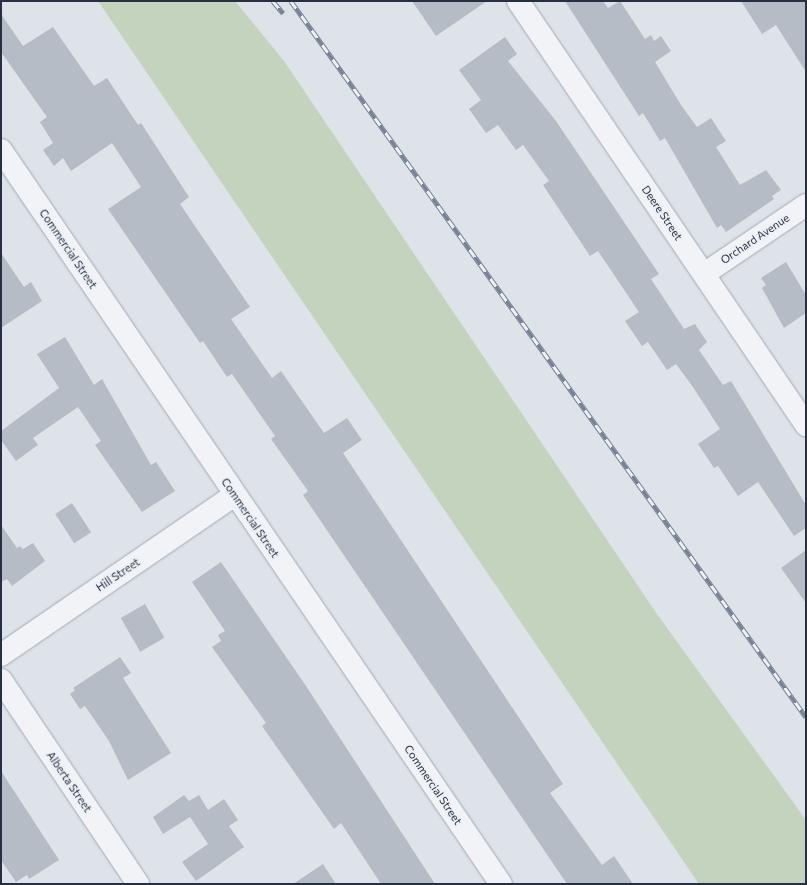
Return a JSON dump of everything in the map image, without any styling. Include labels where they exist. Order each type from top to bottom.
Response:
[{"type":"street","name":"Deere Street","points":[[518,1],[806,425]]},
{"type":"street","name":"Commercial Street","points":[[1,150],[501,884]]},
{"type":"street","name":"Orchard Avenue","points":[[704,274],[806,205]]},
{"type":"street","name":"Hill Street","points":[[1,654],[235,495]]},
{"type":"street","name":"Alberta Street","points":[[1,680],[138,884]]},
{"type":"green space","points":[[98,1],[235,1],[284,61],[657,614],[806,820],[806,884],[699,884]]},
{"type":"building","points":[[412,1],[487,1],[436,36]]},
{"type":"building","points":[[565,1],[603,1],[608,8],[620,1],[645,39],[651,35],[654,41],[661,36],[671,51],[655,62],[681,105],[697,127],[711,118],[726,141],[716,147],[740,185],[766,170],[781,190],[772,196],[774,199],[726,232],[721,225],[717,228],[665,138],[660,141],[643,113],[639,116]]},
{"type":"building","points":[[741,1],[806,1],[806,72],[776,25],[762,34]]},
{"type":"building","points":[[1,14],[23,46],[53,27],[94,86],[107,78],[138,125],[141,123],[189,197],[180,204],[250,307],[231,319],[272,378],[281,371],[324,433],[347,418],[362,440],[343,453],[563,784],[550,793],[602,865],[614,856],[633,884],[567,884],[303,495],[308,491],[271,439],[275,436],[232,374],[227,377],[203,341],[200,343],[108,209],[141,187],[112,143],[71,171],[63,158],[54,166],[43,150],[53,143],[40,122],[47,117],[1,52]]},
{"type":"building","points":[[505,37],[517,54],[508,61],[556,121],[659,274],[651,279],[684,329],[695,324],[707,342],[699,350],[723,385],[731,381],[806,505],[806,528],[794,536],[758,482],[738,496],[718,466],[714,468],[698,444],[720,429],[693,387],[676,364],[667,370],[648,342],[642,346],[625,321],[639,312],[598,251],[590,256],[543,185],[549,181],[523,145],[516,150],[498,125],[486,133],[469,109],[481,100],[459,70]]},
{"type":"building","points":[[1,253],[24,287],[31,282],[42,301],[1,328]]},
{"type":"building","points":[[786,262],[806,295],[806,313],[784,328],[762,288],[766,285],[761,278]]},
{"type":"building","points":[[65,337],[94,385],[102,379],[151,465],[156,462],[175,491],[142,512],[95,445],[101,441],[78,407],[33,438],[38,445],[16,461],[1,440],[1,431],[59,388],[37,354]]},
{"type":"building","points":[[72,503],[91,532],[74,543],[55,514]]},
{"type":"building","points":[[1,525],[17,548],[20,546],[23,549],[33,543],[45,561],[12,586],[7,579],[1,582]]},
{"type":"building","points":[[806,550],[806,603],[781,568]]},
{"type":"building","points":[[221,562],[306,686],[435,884],[381,884],[341,823],[334,829],[262,726],[266,723],[212,647],[221,641],[218,635],[225,631],[192,582]]},
{"type":"building","points":[[145,604],[164,638],[140,652],[121,618]]},
{"type":"building","points":[[120,657],[131,673],[123,678],[171,753],[128,780],[109,741],[85,706],[80,709],[70,694],[75,690],[73,688]]},
{"type":"building","points":[[1,771],[59,860],[29,879],[27,875],[16,882],[1,860]]},
{"type":"building","points":[[184,795],[189,801],[199,795],[208,810],[224,799],[238,820],[229,826],[244,847],[196,881],[182,862],[208,844],[190,817],[163,834],[153,817]]},
{"type":"building","points":[[323,864],[336,884],[293,884]]},
{"type":"railway","points":[[273,1],[283,13]]},
{"type":"railway","points":[[291,1],[806,717]]}]
